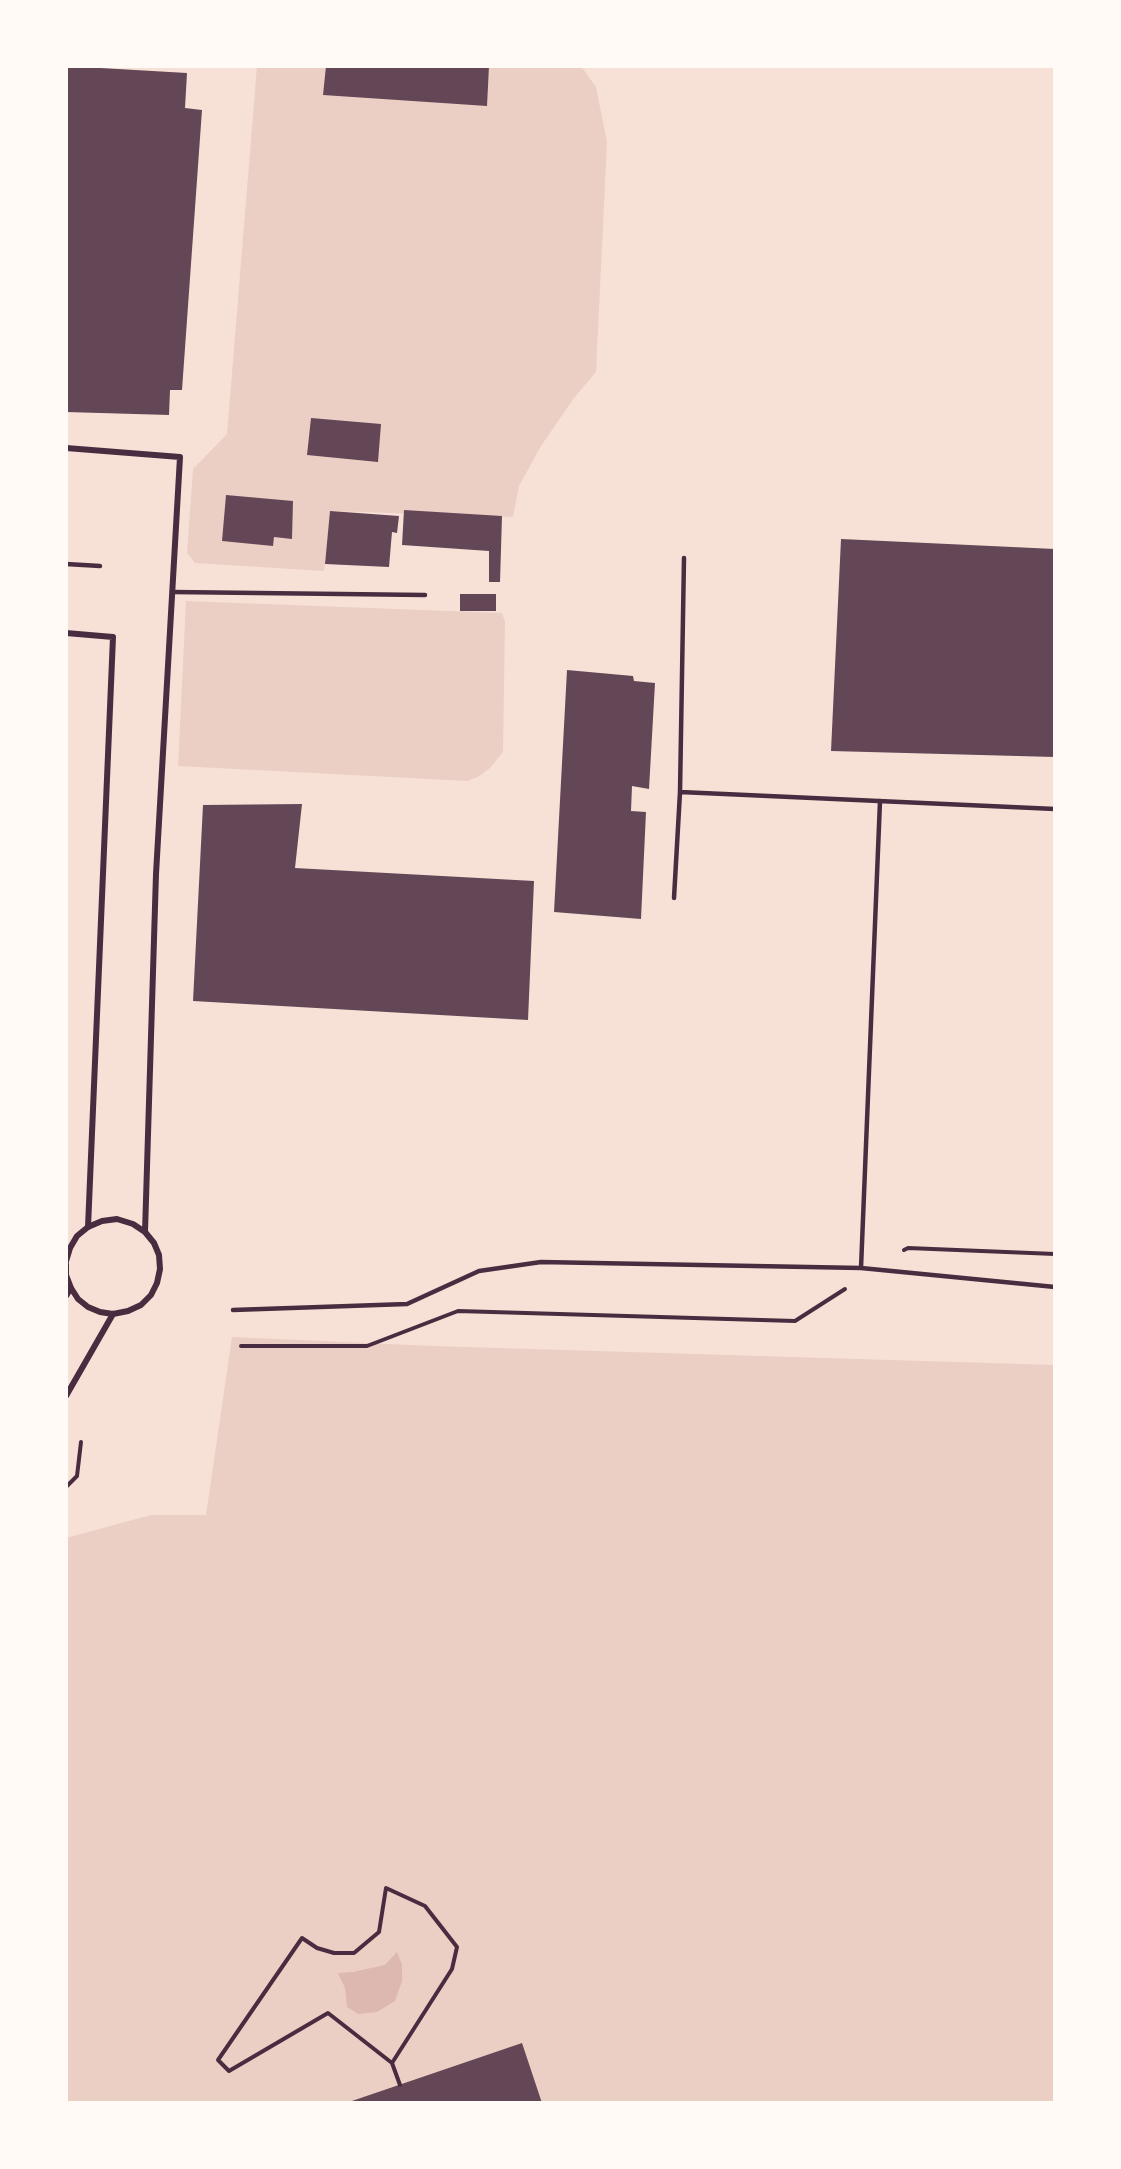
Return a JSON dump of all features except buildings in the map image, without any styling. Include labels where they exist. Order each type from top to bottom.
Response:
[{"type":"street","points":[[68,450],[180,457],[156,874],[145,1232]]},
{"type":"street","points":[[66,633],[113,637],[88,1227]]},
{"type":"street","points":[[117,1220],[133,1224],[145,1232],[154,1243],[159,1255],[160,1269],[158,1282],[141,1305],[113,1314],[88,1307],[78,1299],[66,1275],[66,1262],[77,1236],[88,1227],[102,1221],[117,1220]]},
{"type":"street","points":[[66,1296],[71,1288]]},
{"type":"street","points":[[66,1396],[113,1314]]},
{"type":"lane","points":[[674,897],[680,792],[684,558]]},
{"type":"lane","points":[[66,564],[100,566]]},
{"type":"lane","points":[[173,592],[424,595]]},
{"type":"lane","points":[[680,792],[1055,809]]},
{"type":"lane","points":[[861,1268],[880,801]]},
{"type":"lane","points":[[233,1310],[407,1304],[479,1271],[541,1262],[861,1268],[1055,1287]]},
{"type":"path","points":[[241,1346],[367,1346],[458,1311],[795,1321],[908,1248],[1055,1254]]},
{"type":"path","points":[[66,1487],[77,1476],[81,1442]]},
{"type":"path","points":[[392,2063],[452,1969],[457,1947],[425,1906],[386,1888],[379,1932],[354,1953],[334,1953],[318,1948],[302,1938],[218,2060],[229,2071],[328,2013],[392,2063],[400,2085]]},
{"type":"shaded area","points":[[257,66],[581,66],[596,87],[607,142],[596,372],[574,398],[541,446],[519,486],[513,517],[331,511],[324,571],[195,563],[187,553],[193,469],[227,434]]},
{"type":"shaded area","points":[[186,601],[502,613],[505,622],[503,752],[490,768],[478,777],[467,781],[178,766]]},
{"type":"shaded area","points":[[232,1337],[434,1346],[1055,1365],[1055,2103],[66,2103],[66,1538],[151,1515],[206,1515]]},
{"type":"shaded area","points":[[397,1952],[402,1965],[402,1981],[395,2001],[377,2012],[358,2014],[347,2007],[345,1988],[338,1973],[385,1965]]}]
